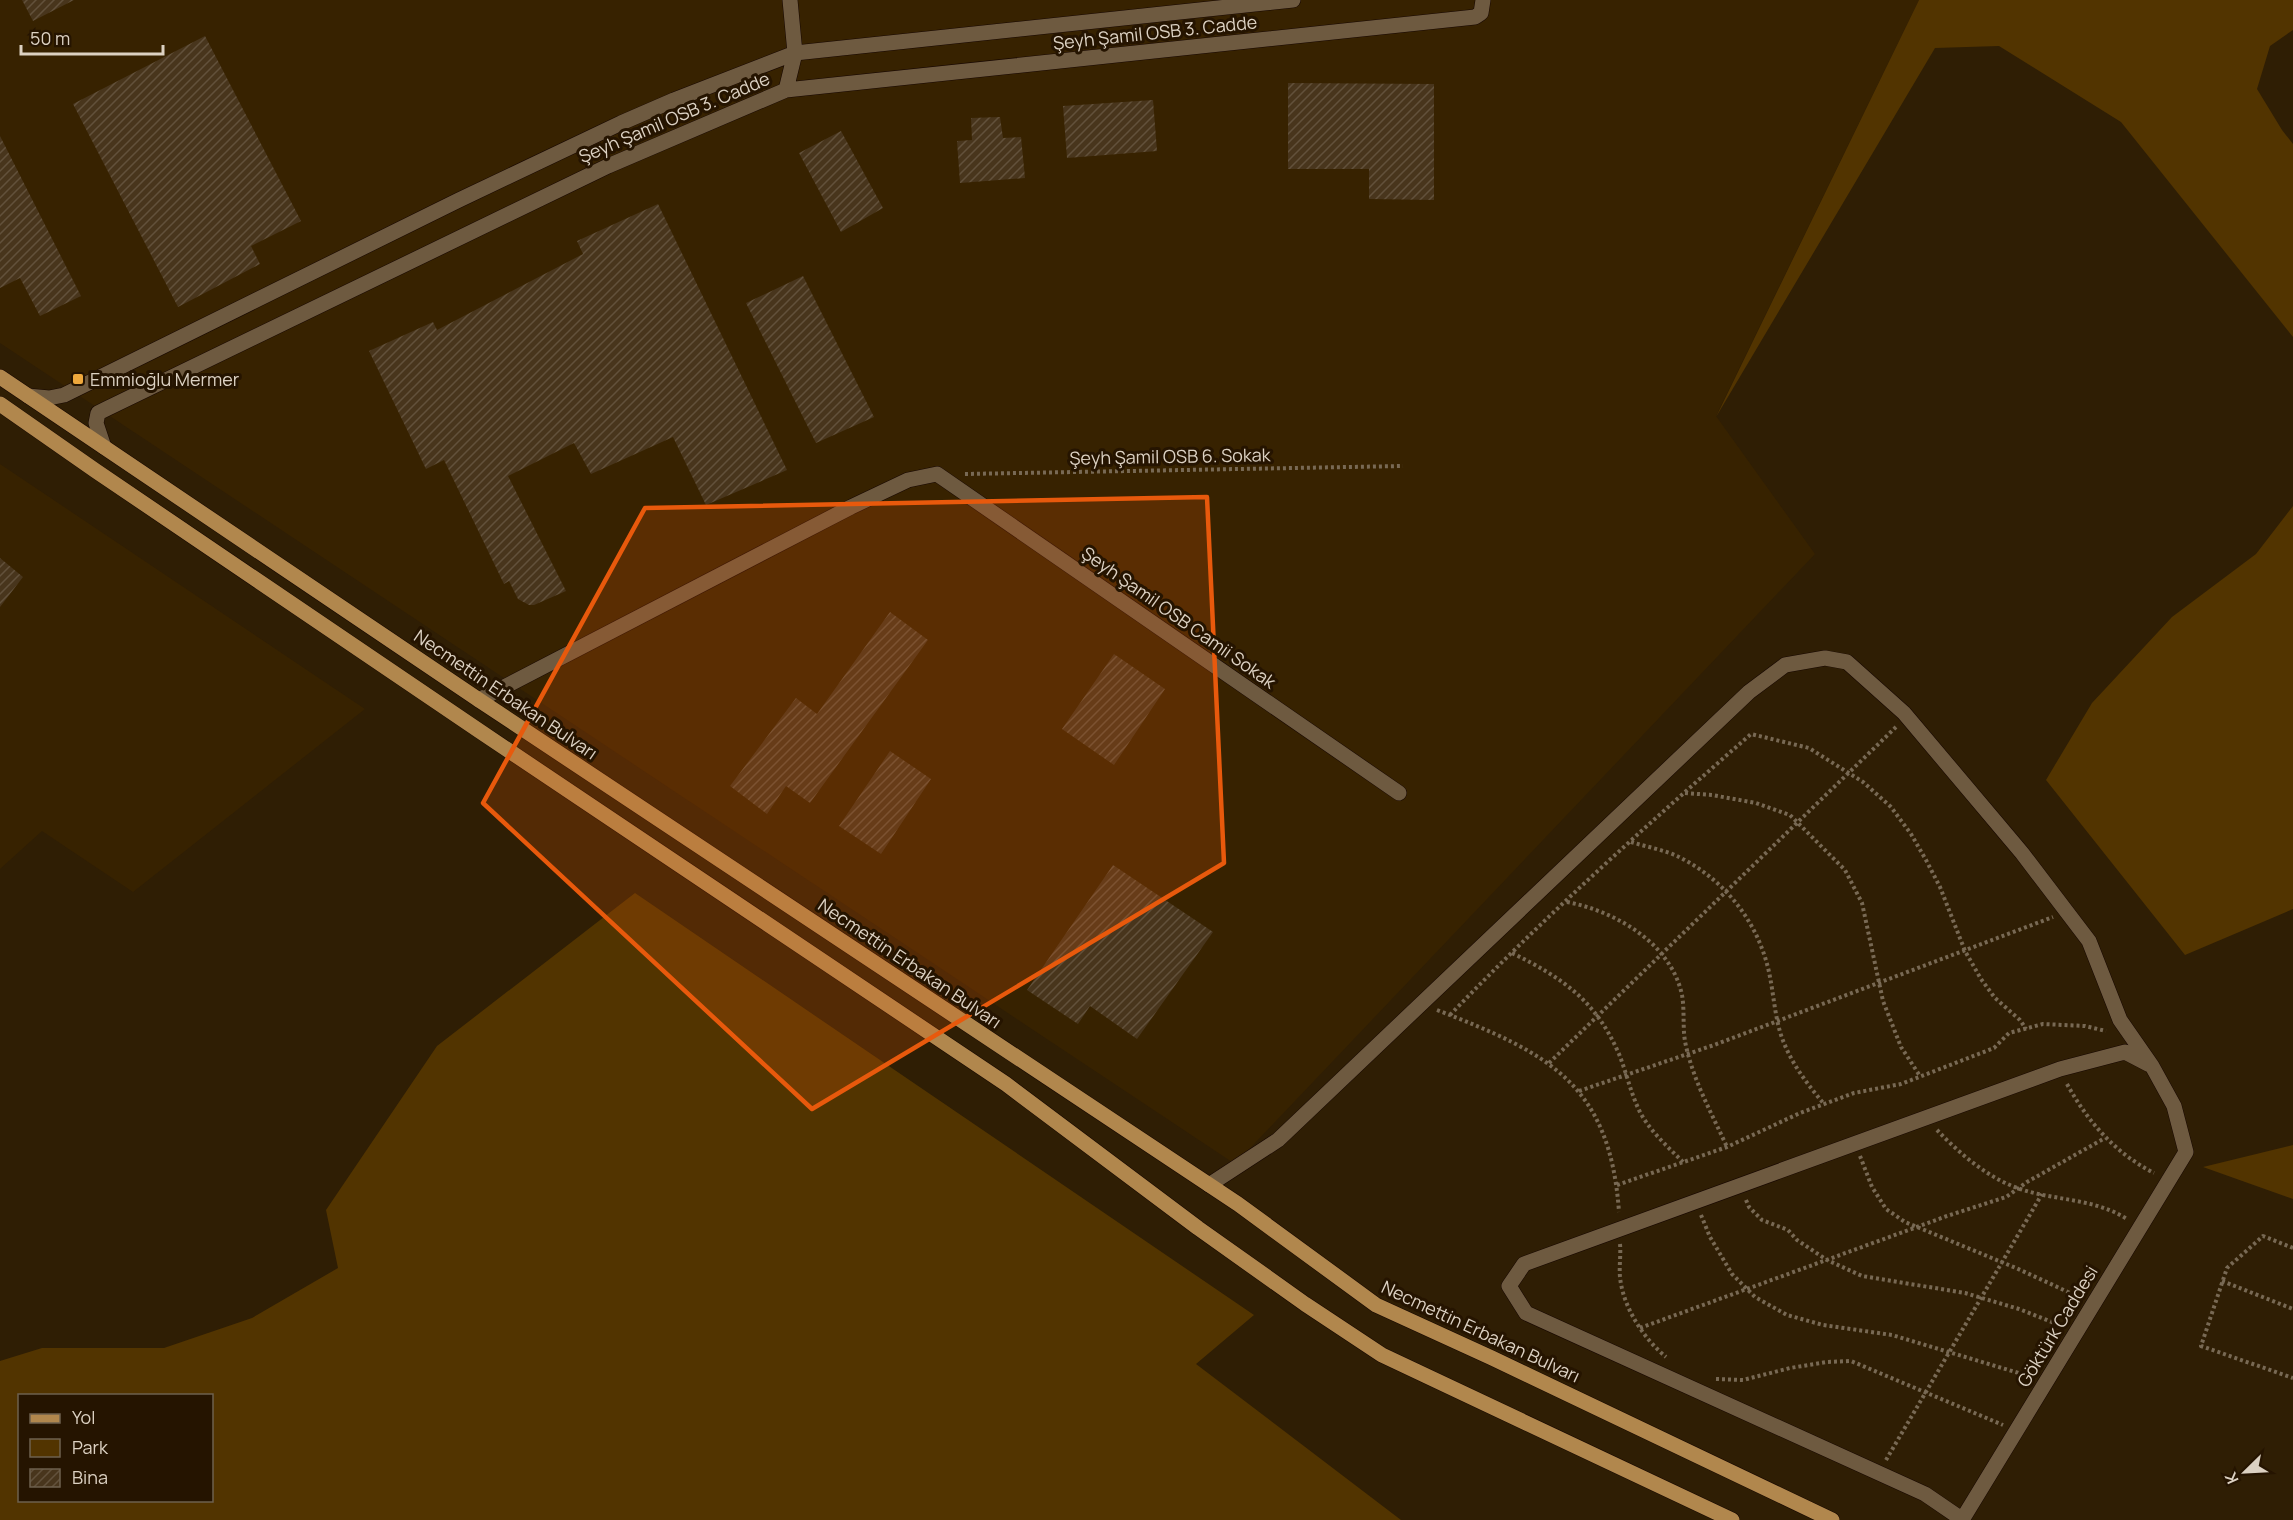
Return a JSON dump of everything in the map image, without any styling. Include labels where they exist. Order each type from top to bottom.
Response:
[{"type":"main road","name":"Necmettin Erbakan Bulvarı","points":[[0,377],[480,700],[1209,1185],[1376,1305],[1832,1520]]},
{"type":"main road","points":[[0,404],[442,705],[1006,1084],[1198,1228],[1382,1355],[1732,1520]]},
{"type":"street","points":[[786,90],[795,53],[790,0]]},
{"type":"street","points":[[28,396],[49,398],[64,395],[448,205],[621,123],[795,53],[1293,0]]},
{"type":"street","name":"Şeyh Şamil OSB 3. Cadde","points":[[104,447],[96,423],[98,414],[106,409],[608,166],[786,90],[1475,17],[1481,14],[1483,0]]},
{"type":"street","points":[[480,700],[851,507],[908,480],[937,474]]},
{"type":"street","name":"Şeyh Şamil OSB Camii Sokak","points":[[937,474],[1399,793]]},
{"type":"street","points":[[1209,1185],[1278,1140],[1749,692],[1785,665],[1825,658],[1847,662],[1907,716],[2022,853],[2089,941],[2120,1020],[2152,1066]]},
{"type":"street","points":[[1962,1520],[1925,1494],[1526,1313],[1509,1286],[1524,1264],[2060,1069],[2125,1052],[2152,1066]]},
{"type":"street","name":"Göktürk Caddesi","points":[[1962,1520],[2186,1152],[2174,1106],[2152,1066]]},
{"type":"path","name":"Şeyh Şamil OSB 6. Sokak","points":[[937,474],[1403,466]]},
{"type":"path","points":[[1549,1063],[1907,716]]},
{"type":"path","points":[[1450,1015],[1512,953],[1751,734],[1809,748],[1863,782],[1891,807],[1911,834],[1940,887],[1965,951],[1981,979],[1995,998],[2020,1020],[2026,1029]]},
{"type":"path","points":[[1684,793],[1712,795],[1756,803],[1790,815],[1845,870],[1862,903],[1879,984],[1901,1047],[1920,1076]]},
{"type":"path","points":[[1631,842],[1678,857],[1718,882],[1735,900],[1755,933],[1769,969],[1783,1043],[1805,1081],[1824,1104]]},
{"type":"path","points":[[1567,902],[1581,904],[1611,915],[1632,927],[1651,942],[1670,968],[1682,993],[1685,1043],[1688,1054],[1703,1098],[1727,1147]]},
{"type":"path","points":[[1579,1091],[1779,1021],[2067,912]]},
{"type":"path","points":[[1512,953],[1558,978],[1584,999],[1607,1028],[1641,1113],[1652,1131],[1683,1162]]},
{"type":"path","points":[[1422,1004],[1523,1046],[1549,1063],[1579,1091],[1594,1112],[1609,1146],[1617,1185],[1620,1279],[1631,1313],[1640,1328],[1664,1356],[1672,1361]]},
{"type":"path","points":[[1617,1185],[1727,1147],[1854,1093],[1901,1084],[1994,1048],[2009,1033],[2043,1024],[2085,1026],[2106,1031],[2125,1052]]},
{"type":"path","points":[[2060,1069],[2091,1122],[2105,1138],[2144,1168],[2169,1180]]},
{"type":"path","points":[[1932,1116],[1937,1130],[1953,1147],[1982,1170],[2019,1188],[2093,1203],[2124,1217],[2140,1228]]},
{"type":"path","points":[[1640,1328],[1918,1226],[2006,1197],[2105,1138]]},
{"type":"path","points":[[1856,1144],[1872,1187],[1886,1209],[1905,1222],[2003,1263],[2093,1305]]},
{"type":"path","points":[[1741,1186],[1749,1207],[1762,1220],[1788,1230],[1797,1240],[1827,1260],[1862,1276],[1965,1293],[2019,1309],[2076,1332]]},
{"type":"path","points":[[1878,1473],[2043,1194]]},
{"type":"path","points":[[1696,1202],[1710,1238],[1732,1274],[1755,1297],[1786,1315],[1823,1325],[1892,1335],[2047,1381]]},
{"type":"path","points":[[2293,1248],[2263,1236],[2227,1268],[2201,1346],[2293,1378]]},
{"type":"path","points":[[2223,1281],[2293,1309]]},
{"type":"path","points":[[1706,1377],[1743,1380],[1790,1368],[1851,1361],[2016,1431]]},
{"type":"highlighted area","points":[[1207,497],[1224,863],[812,1109],[483,803],[645,508]]},
{"type":"shaded area","points":[[0,0],[1919,0],[1716,416],[1815,554],[1235,1164],[0,343]]},
{"type":"shaded area","points":[[0,464],[365,709],[133,892],[42,831],[0,869]]},
{"type":"green space","points":[[1919,0],[2293,0],[2293,30],[2270,46],[2257,89],[2293,144],[2293,337],[2121,122],[1999,46],[1935,48],[1716,417]]},
{"type":"green space","points":[[2293,506],[2293,909],[2185,955],[2046,780],[2092,703],[2172,617],[2256,554]]},
{"type":"green space","points":[[635,893],[1254,1315],[1196,1364],[1401,1520],[0,1520],[0,1361],[42,1348],[164,1348],[252,1318],[338,1268],[326,1210],[437,1046]]},
{"type":"green space","points":[[2293,1145],[2293,1199],[2203,1167]]},
{"type":"building","points":[[22,0],[74,0],[33,21]]},
{"type":"building","points":[[205,36],[301,221],[251,246],[260,264],[178,307],[73,104]]},
{"type":"building","points":[[1288,83],[1434,84],[1434,200],[1369,199],[1369,169],[1288,169]]},
{"type":"building","points":[[1153,100],[1157,151],[1067,158],[1063,106]]},
{"type":"building","points":[[1000,117],[1003,138],[1021,137],[1025,178],[960,183],[957,141],[972,140],[971,118]]},
{"type":"building","points":[[841,131],[883,208],[841,232],[799,153]]},
{"type":"building","points":[[0,136],[81,296],[40,316],[20,278],[0,288]]},
{"type":"building","points":[[658,204],[787,470],[706,505],[673,437],[591,474],[574,443],[508,476],[566,591],[529,605],[518,599],[509,581],[504,584],[444,460],[426,469],[369,351],[433,322],[437,330],[583,254],[577,241]]},
{"type":"building","points":[[803,276],[874,417],[816,443],[746,303]]},
{"type":"building","points":[[0,558],[23,577],[0,607]]},
{"type":"building","points":[[890,612],[928,640],[810,803],[786,786],[767,814],[730,786],[796,698],[817,714]]},
{"type":"building","points":[[1114,654],[1165,689],[1114,765],[1062,729]]},
{"type":"building","points":[[890,751],[931,779],[881,854],[839,826]]},
{"type":"building","points":[[1113,865],[1213,932],[1137,1039],[1090,1006],[1078,1024],[1027,990]]},
{"type":"place","name":"Emmioğlu Mermer","points":[[78,379]]}]
